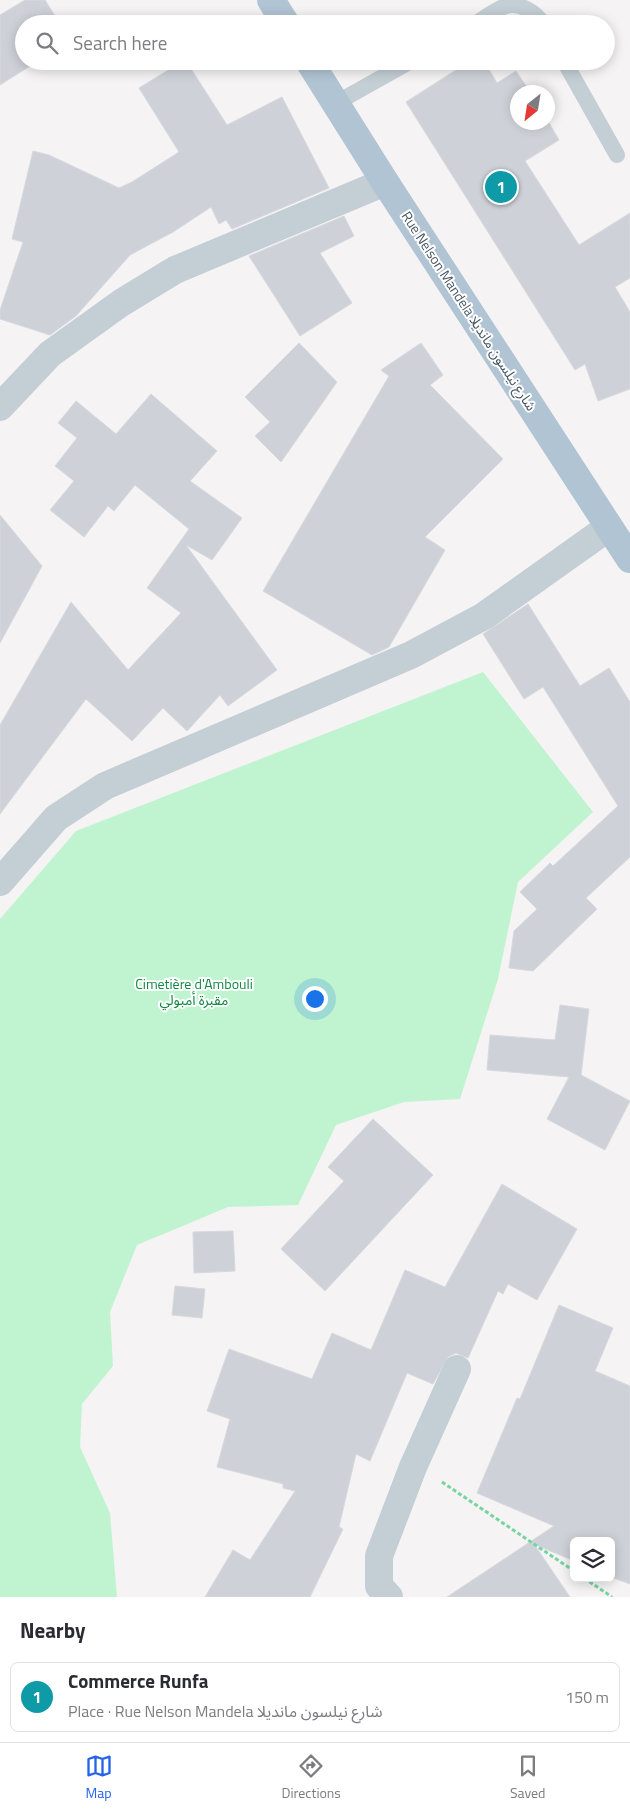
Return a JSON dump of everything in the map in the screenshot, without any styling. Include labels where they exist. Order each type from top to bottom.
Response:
[{"type":"main road","points":[[271,0],[280,15]]},
{"type":"main road","name":"Rue Nelson Mandela شارع نيلسون مانديلا","points":[[316,70],[385,182],[630,559]]},
{"type":"street","points":[[0,407],[50,354],[121,303],[174,270],[385,182]]},
{"type":"street","points":[[0,882],[56,818],[105,786],[411,655],[484,616],[609,527]]},
{"type":"street","points":[[389,1597],[379,1586],[379,1556],[413,1467],[457,1369]]},
{"type":"lane","points":[[490,15],[507,5],[524,7],[536,15]]},
{"type":"lane","points":[[336,103],[395,70]]},
{"type":"lane","points":[[569,70],[618,155]]},
{"type":"path","points":[[413,1467],[445,1484],[570,1568]]},
{"type":"path","points":[[590,1582],[612,1597]]},
{"type":"green space","name":"Cimetière d'Ambouli مقبرة أمبولي","points":[[483,672],[593,812],[518,882],[498,979],[460,1099],[404,1102],[336,1125],[298,1205],[228,1207],[137,1245],[110,1312],[113,1366],[82,1404],[80,1447],[110,1513],[117,1597],[0,1597],[0,919],[76,831]]},
{"type":"building","points":[[25,0],[45,0],[54,15],[15,15],[15,70],[24,70],[0,85],[0,15]]},
{"type":"building","points":[[168,70],[192,70],[227,125],[282,97],[329,188],[232,229],[226,220],[219,224],[211,207],[173,232],[130,255],[76,316],[50,335],[0,319],[0,310],[23,242],[12,239],[33,151],[49,155],[119,188],[132,182],[179,152],[139,88]]},
{"type":"building","points":[[456,70],[489,70],[497,83],[516,71],[525,85],[510,85],[510,130],[553,130],[559,140],[525,161],[579,245],[630,213],[630,278],[615,287],[630,312],[630,389],[598,401],[585,364],[575,370],[406,102]]},
{"type":"building","points":[[344,216],[354,236],[320,253],[352,303],[300,336],[249,256]]},
{"type":"building","points":[[299,343],[337,382],[281,462],[255,436],[270,422],[245,397]]},
{"type":"building","points":[[421,343],[443,375],[430,385],[503,459],[425,537],[445,550],[389,647],[372,655],[263,591],[389,376],[381,370]]},
{"type":"building","points":[[151,394],[217,451],[190,481],[242,518],[212,560],[186,545],[277,670],[228,706],[220,695],[187,731],[163,708],[132,741],[86,699],[0,814],[0,725],[71,602],[128,670],[181,613],[147,588],[189,529],[135,485],[114,511],[108,506],[84,537],[50,510],[74,481],[55,466],[77,438],[58,423],[76,401],[116,434]]},
{"type":"building","points":[[0,515],[42,566],[0,643]]},
{"type":"building","points":[[528,604],[580,686],[609,668],[630,702],[630,857],[586,898],[597,909],[533,971],[509,968],[514,931],[537,909],[520,892],[550,863],[553,866],[618,806],[543,687],[524,699],[483,634]]},
{"type":"building","points":[[560,1005],[589,1009],[581,1075],[630,1101],[605,1150],[547,1119],[569,1077],[487,1070],[490,1035],[555,1040]]},
{"type":"building","points":[[373,1119],[433,1175],[325,1291],[281,1249],[344,1181],[328,1167]]},
{"type":"building","points":[[502,1184],[577,1229],[537,1300],[508,1284],[503,1294],[498,1291],[468,1358],[456,1353],[448,1357],[433,1384],[407,1373],[370,1461],[356,1454],[339,1527],[343,1529],[310,1597],[205,1597],[233,1550],[250,1560],[295,1491],[283,1488],[283,1484],[217,1467],[230,1419],[207,1411],[229,1349],[312,1379],[332,1333],[371,1350],[405,1270],[445,1287]]},
{"type":"building","points":[[233,1231],[235,1271],[194,1273],[193,1232]]},
{"type":"building","points":[[175,1286],[205,1289],[202,1318],[172,1315]]},
{"type":"building","points":[[559,1305],[613,1328],[595,1371],[630,1386],[630,1584],[615,1578],[615,1537],[570,1537],[570,1559],[534,1544],[570,1597],[447,1597],[554,1526],[477,1493],[517,1398],[520,1399]]},
{"type":"place","name":"Commerce Runfa","points":[[501,187]]}]
